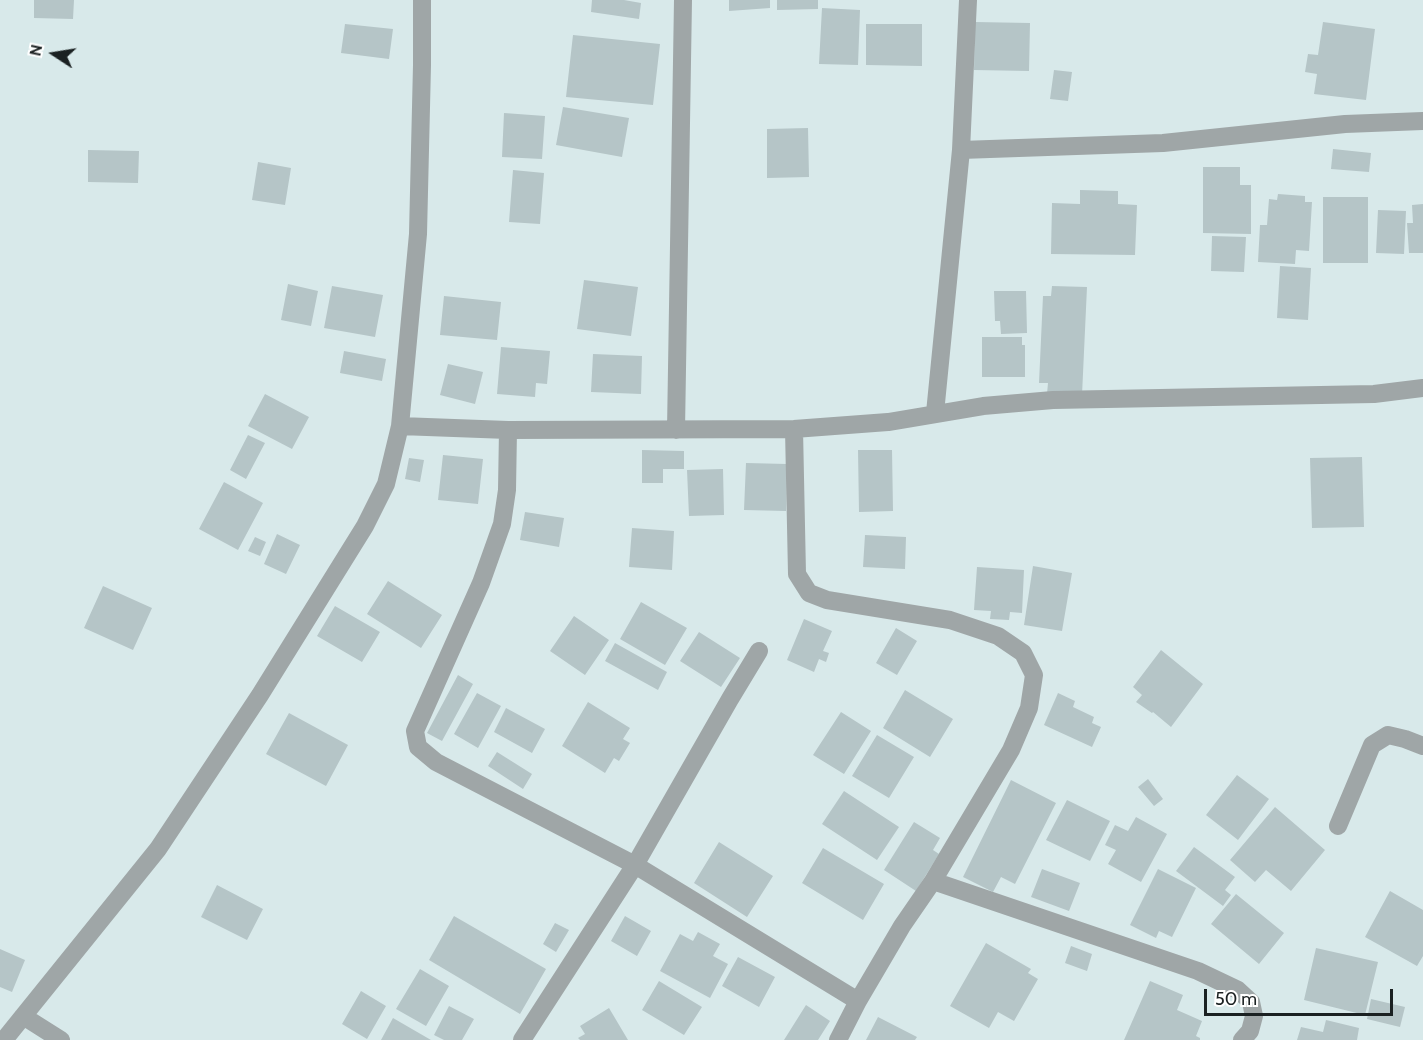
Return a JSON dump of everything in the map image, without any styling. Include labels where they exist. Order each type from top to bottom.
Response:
[{"type":"street","points":[[4,1040],[158,849],[260,695],[365,526],[386,484],[400,426],[418,234],[422,0]]},
{"type":"street","points":[[676,430],[683,0]]},
{"type":"street","points":[[934,413],[961,150],[968,0]]},
{"type":"street","points":[[961,150],[1163,143],[1345,124],[1423,121]]},
{"type":"street","points":[[400,426],[508,430],[794,429],[888,422],[983,406],[1053,400],[1374,394],[1423,388]]},
{"type":"street","points":[[794,429],[797,574],[809,593],[826,600],[950,620],[998,636],[1023,653],[1034,675],[1029,708],[1011,750],[933,881],[902,926],[858,1000],[838,1040]]},
{"type":"street","points":[[508,430],[507,490],[502,524],[482,583],[414,731],[418,747],[436,762],[634,865],[858,1000]]},
{"type":"street","points":[[522,1040],[634,865],[759,651]]},
{"type":"street","points":[[1338,826],[1372,745],[1388,735],[1423,746]]},
{"type":"street","points":[[933,881],[1198,971],[1238,990],[1251,1002],[1254,1016],[1250,1030],[1242,1040]]},
{"type":"street","points":[[23,1016],[61,1040]]},
{"type":"building","points":[[34,0],[74,0],[73,19],[34,18]]},
{"type":"building","points":[[592,0],[624,0],[641,3],[639,19],[591,12]]},
{"type":"building","points":[[729,0],[770,0],[770,8],[729,11]]},
{"type":"building","points":[[777,0],[818,0],[818,9],[777,10]]},
{"type":"building","points":[[822,8],[860,10],[858,65],[819,64]]},
{"type":"building","points":[[975,22],[1030,23],[1029,71],[974,70]]},
{"type":"building","points":[[1323,22],[1375,29],[1366,100],[1314,94],[1317,74],[1305,72],[1308,54],[1318,55]]},
{"type":"building","points":[[345,24],[393,29],[389,59],[341,53]]},
{"type":"building","points":[[866,24],[922,24],[922,66],[866,65]]},
{"type":"building","points":[[573,35],[660,44],[653,105],[566,97]]},
{"type":"building","points":[[1054,70],[1072,72],[1068,101],[1050,99]]},
{"type":"building","points":[[563,107],[629,118],[622,157],[556,145]]},
{"type":"building","points":[[504,113],[545,116],[542,159],[502,157]]},
{"type":"building","points":[[808,128],[809,177],[767,178],[767,129]]},
{"type":"building","points":[[1333,149],[1371,153],[1369,172],[1331,169]]},
{"type":"building","points":[[88,150],[139,151],[138,183],[88,182]]},
{"type":"building","points":[[258,162],[291,168],[285,205],[252,200]]},
{"type":"building","points":[[1203,167],[1240,167],[1240,185],[1251,185],[1251,234],[1203,233]]},
{"type":"building","points":[[513,170],[544,173],[540,224],[509,222]]},
{"type":"building","points":[[1080,190],[1118,191],[1118,204],[1137,205],[1135,255],[1051,254],[1052,203],[1080,204]]},
{"type":"building","points":[[1278,194],[1305,196],[1305,202],[1312,202],[1309,251],[1296,250],[1295,264],[1258,262],[1260,225],[1267,225],[1269,199],[1277,200]]},
{"type":"building","points":[[1323,197],[1368,197],[1368,263],[1323,263]]},
{"type":"building","points":[[1423,204],[1423,253],[1409,253],[1407,223],[1413,223],[1412,205]]},
{"type":"building","points":[[1378,210],[1406,211],[1404,254],[1376,253]]},
{"type":"building","points":[[1212,236],[1246,237],[1244,272],[1211,271]]},
{"type":"building","points":[[1280,266],[1311,268],[1308,320],[1277,318]]},
{"type":"building","points":[[584,280],[638,287],[631,336],[577,329]]},
{"type":"building","points":[[288,284],[318,291],[311,326],[281,320]]},
{"type":"building","points":[[332,286],[383,295],[375,337],[324,328]]},
{"type":"building","points":[[1052,286],[1087,287],[1082,395],[1047,394],[1048,383],[1039,383],[1043,296],[1051,296]]},
{"type":"building","points":[[994,291],[1026,291],[1027,333],[1001,334],[1000,321],[995,321]]},
{"type":"building","points":[[444,296],[501,302],[497,340],[440,335]]},
{"type":"building","points":[[982,337],[1022,337],[1022,345],[1025,345],[1025,377],[982,377]]},
{"type":"building","points":[[501,347],[550,351],[547,384],[536,383],[535,397],[497,394]]},
{"type":"building","points":[[344,351],[386,359],[382,381],[340,373]]},
{"type":"building","points":[[593,354],[642,356],[641,394],[591,392]]},
{"type":"building","points":[[448,364],[483,372],[475,404],[440,395]]},
{"type":"building","points":[[265,394],[309,417],[292,449],[248,426]]},
{"type":"building","points":[[248,435],[265,443],[246,479],[230,470]]},
{"type":"building","points":[[642,450],[684,451],[684,469],[663,469],[663,483],[642,483]]},
{"type":"building","points":[[858,450],[892,450],[893,511],[859,512]]},
{"type":"building","points":[[443,455],[483,459],[478,504],[438,500]]},
{"type":"building","points":[[1362,457],[1364,527],[1312,528],[1310,458]]},
{"type":"building","points":[[409,458],[424,460],[420,482],[405,479]]},
{"type":"building","points":[[746,463],[787,464],[786,511],[744,510]]},
{"type":"building","points":[[723,469],[724,515],[689,516],[687,470]]},
{"type":"building","points":[[224,482],[263,503],[238,550],[199,529]]},
{"type":"building","points":[[525,512],[564,518],[559,547],[520,540]]},
{"type":"building","points":[[632,528],[674,531],[672,570],[629,567]]},
{"type":"building","points":[[277,534],[300,545],[286,574],[264,564]]},
{"type":"building","points":[[865,535],[906,537],[905,569],[863,567]]},
{"type":"building","points":[[255,537],[266,542],[260,556],[248,551]]},
{"type":"building","points":[[1033,566],[1072,573],[1062,631],[1024,625]]},
{"type":"building","points":[[977,567],[1024,570],[1022,613],[1010,612],[1009,620],[990,619],[991,611],[974,610]]},
{"type":"building","points":[[388,581],[442,615],[421,648],[367,614]]},
{"type":"building","points":[[103,586],[152,608],[133,650],[84,628]]},
{"type":"building","points":[[641,602],[687,628],[665,665],[620,639]]},
{"type":"building","points":[[335,606],[380,632],[362,662],[317,636]]},
{"type":"building","points":[[574,616],[609,640],[585,675],[550,651]]},
{"type":"building","points":[[804,619],[832,631],[823,651],[829,653],[826,662],[819,659],[814,672],[787,660]]},
{"type":"building","points":[[896,628],[917,641],[897,675],[876,663]]},
{"type":"building","points":[[699,632],[740,658],[721,687],[680,661]]},
{"type":"building","points":[[615,643],[667,672],[658,690],[605,661]]},
{"type":"building","points":[[1161,650],[1203,684],[1171,727],[1136,702],[1142,695],[1133,687]]},
{"type":"building","points":[[458,675],[473,684],[442,741],[427,733]]},
{"type":"building","points":[[905,690],[953,719],[930,757],[883,728]]},
{"type":"building","points":[[477,693],[501,706],[478,748],[454,734]]},
{"type":"building","points":[[1058,693],[1075,701],[1073,707],[1094,717],[1092,723],[1101,727],[1092,747],[1044,725]]},
{"type":"building","points":[[588,702],[630,728],[623,739],[630,743],[619,761],[614,758],[605,773],[562,746]]},
{"type":"building","points":[[506,708],[545,729],[532,753],[494,732]]},
{"type":"building","points":[[841,712],[871,731],[844,774],[813,755]]},
{"type":"building","points":[[289,713],[348,745],[326,786],[266,754]]},
{"type":"building","points":[[877,735],[914,757],[889,798],[852,776]]},
{"type":"building","points":[[497,752],[532,774],[523,789],[488,766]]},
{"type":"building","points":[[1237,775],[1269,799],[1238,840],[1206,815]]},
{"type":"building","points":[[1148,779],[1163,799],[1154,806],[1138,787]]},
{"type":"building","points":[[1011,780],[1056,803],[1015,884],[1001,877],[993,892],[963,877]]},
{"type":"building","points":[[844,791],[899,827],[877,860],[822,824]]},
{"type":"building","points":[[1067,800],[1110,821],[1090,861],[1046,840]]},
{"type":"building","points":[[1275,807],[1325,850],[1291,891],[1266,870],[1255,882],[1230,860]]},
{"type":"building","points":[[1136,817],[1167,834],[1141,882],[1108,864],[1116,850],[1105,845],[1115,825],[1128,831]]},
{"type":"building","points":[[914,822],[940,838],[933,850],[939,854],[916,891],[884,870]]},
{"type":"building","points":[[719,842],[773,876],[747,917],[694,883]]},
{"type":"building","points":[[1194,847],[1235,877],[1225,890],[1231,895],[1223,906],[1176,871]]},
{"type":"building","points":[[823,848],[884,884],[863,920],[802,883]]},
{"type":"building","points":[[1042,869],[1080,883],[1069,911],[1031,897]]},
{"type":"building","points":[[1158,869],[1196,888],[1172,937],[1159,931],[1156,938],[1130,925]]},
{"type":"building","points":[[217,885],[263,909],[247,940],[201,917]]},
{"type":"building","points":[[1390,891],[1423,910],[1423,956],[1417,966],[1365,937]]},
{"type":"building","points":[[1236,894],[1284,933],[1259,964],[1211,924]]},
{"type":"building","points":[[454,916],[546,969],[520,1014],[429,960]]},
{"type":"building","points":[[625,916],[651,931],[637,956],[611,941]]},
{"type":"building","points":[[555,923],[569,930],[556,952],[543,944]]},
{"type":"building","points":[[698,932],[720,944],[713,956],[728,964],[710,998],[660,971],[680,934],[693,941]]},
{"type":"building","points":[[986,943],[1031,969],[1028,973],[1038,979],[1014,1021],[998,1012],[989,1028],[950,1006]]},
{"type":"building","points":[[1071,946],[1092,954],[1087,971],[1065,963]]},
{"type":"building","points":[[1316,948],[1378,962],[1365,1015],[1304,1000]]},
{"type":"building","points":[[0,949],[25,960],[12,992],[0,987]]},
{"type":"building","points":[[738,957],[775,977],[759,1007],[722,986]]},
{"type":"building","points":[[420,969],[449,986],[426,1026],[396,1009]]},
{"type":"building","points":[[659,981],[702,1007],[684,1035],[642,1010]]},
{"type":"building","points":[[1150,981],[1183,995],[1177,1010],[1202,1021],[1196,1036],[1200,1040],[1124,1040]]},
{"type":"building","points":[[361,991],[386,1006],[367,1039],[342,1024]]},
{"type":"building","points":[[1371,999],[1405,1007],[1400,1027],[1367,1019]]},
{"type":"building","points":[[806,1005],[830,1021],[818,1040],[784,1040]]},
{"type":"building","points":[[449,1006],[474,1019],[462,1040],[444,1040],[434,1035]]},
{"type":"building","points":[[609,1008],[628,1040],[580,1040],[578,1038],[585,1034],[580,1026]]},
{"type":"building","points":[[878,1017],[917,1037],[915,1040],[866,1040]]},
{"type":"building","points":[[393,1018],[431,1040],[381,1040]]},
{"type":"building","points":[[1326,1020],[1359,1028],[1357,1040],[1297,1040],[1301,1027],[1323,1032]]}]
